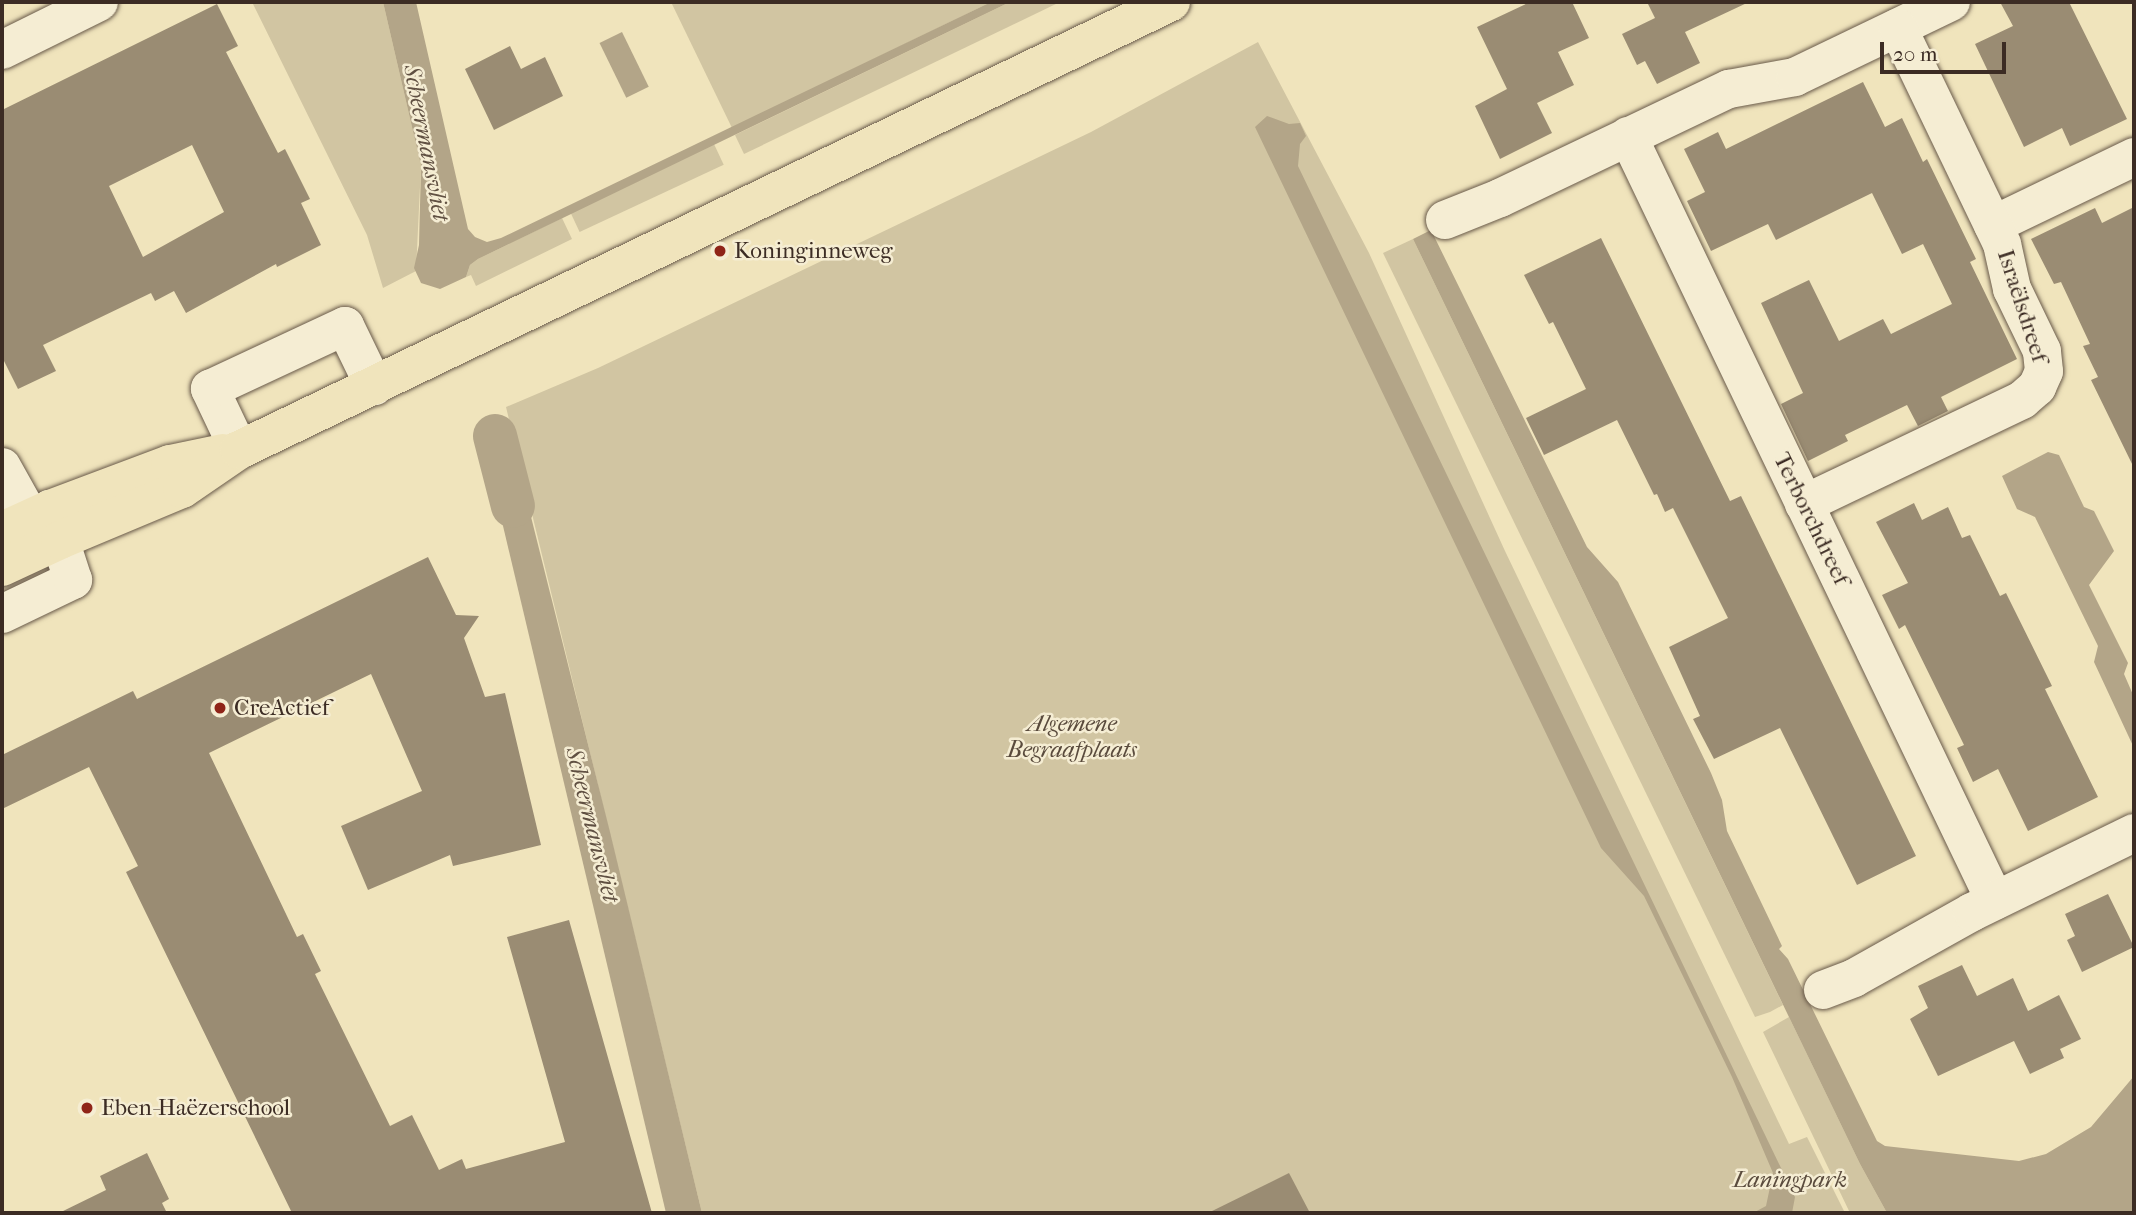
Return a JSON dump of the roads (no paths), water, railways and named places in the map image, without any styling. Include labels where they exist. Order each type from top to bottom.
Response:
[{"type":"main road","points":[[24,538],[170,464],[239,450],[1162,4]]},
{"type":"street","points":[[2,50],[99,2]]},
{"type":"street","points":[[1444,220],[1500,198],[1729,89],[1796,77],[1951,2]]},
{"type":"street","name":"Israëlsdreef","points":[[1804,504],[2022,400],[2040,382],[2045,365],[2042,351],[2012,289],[2002,244],[1898,27]]},
{"type":"street","name":"Terborchdreef","points":[[1628,136],[1995,901]]},
{"type":"street","points":[[1993,225],[2134,157]]},
{"type":"street","points":[[239,450],[210,389],[345,326],[374,386]]},
{"type":"street","points":[[2,467],[24,538],[73,580],[2,614]]},
{"type":"street","points":[[1823,990],[1863,974],[1995,901],[2134,833]]},
{"type":"water","points":[[383,2],[416,2],[468,229],[475,237],[487,242],[501,238],[991,2],[1010,2],[478,259],[470,265],[466,277],[440,289],[421,283],[414,268],[419,245],[421,166]]},
{"type":"water","points":[[622,32],[649,87],[626,98],[600,43]]},
{"type":"water","points":[[1267,116],[1289,124],[1300,123],[1306,136],[1300,144],[1298,166],[1795,1197],[1792,1213],[1753,1213],[1766,1206],[1773,1173],[1732,1077],[1644,896],[1601,848],[1255,127]]},
{"type":"water","points":[[1431,230],[1587,547],[1618,582],[1711,773],[1722,800],[1727,831],[1782,946],[1779,949],[1788,959],[1877,1141],[1885,1146],[2019,1161],[2046,1154],[2091,1127],[2134,1076],[2134,1213],[1887,1213],[1860,1164],[1413,239]]},
{"type":"water","points":[[513,445],[702,1213],[666,1213],[485,450]]},
{"type":"water","points":[[2048,452],[2059,455],[2084,507],[2094,511],[2114,551],[2089,585],[2128,663],[2124,674],[2134,697],[2134,748],[2094,662],[2098,646],[2035,517],[2017,509],[2002,476]]},
{"type":"waterway","name":"Scheermansvliet","points":[[495,436],[513,506]]},
{"type":"place","name":"Koninginneweg","points":[[720,251]]},
{"type":"place","name":"CreActief","points":[[220,708]]},
{"type":"place","name":"Eben-Haëzerschool","points":[[87,1108]]},
{"type":"park label","name":"Algemene Begraafplaats","points":[[1072,737]]},
{"type":"park label","name":"Laningpark","points":[[1790,1180]]}]
